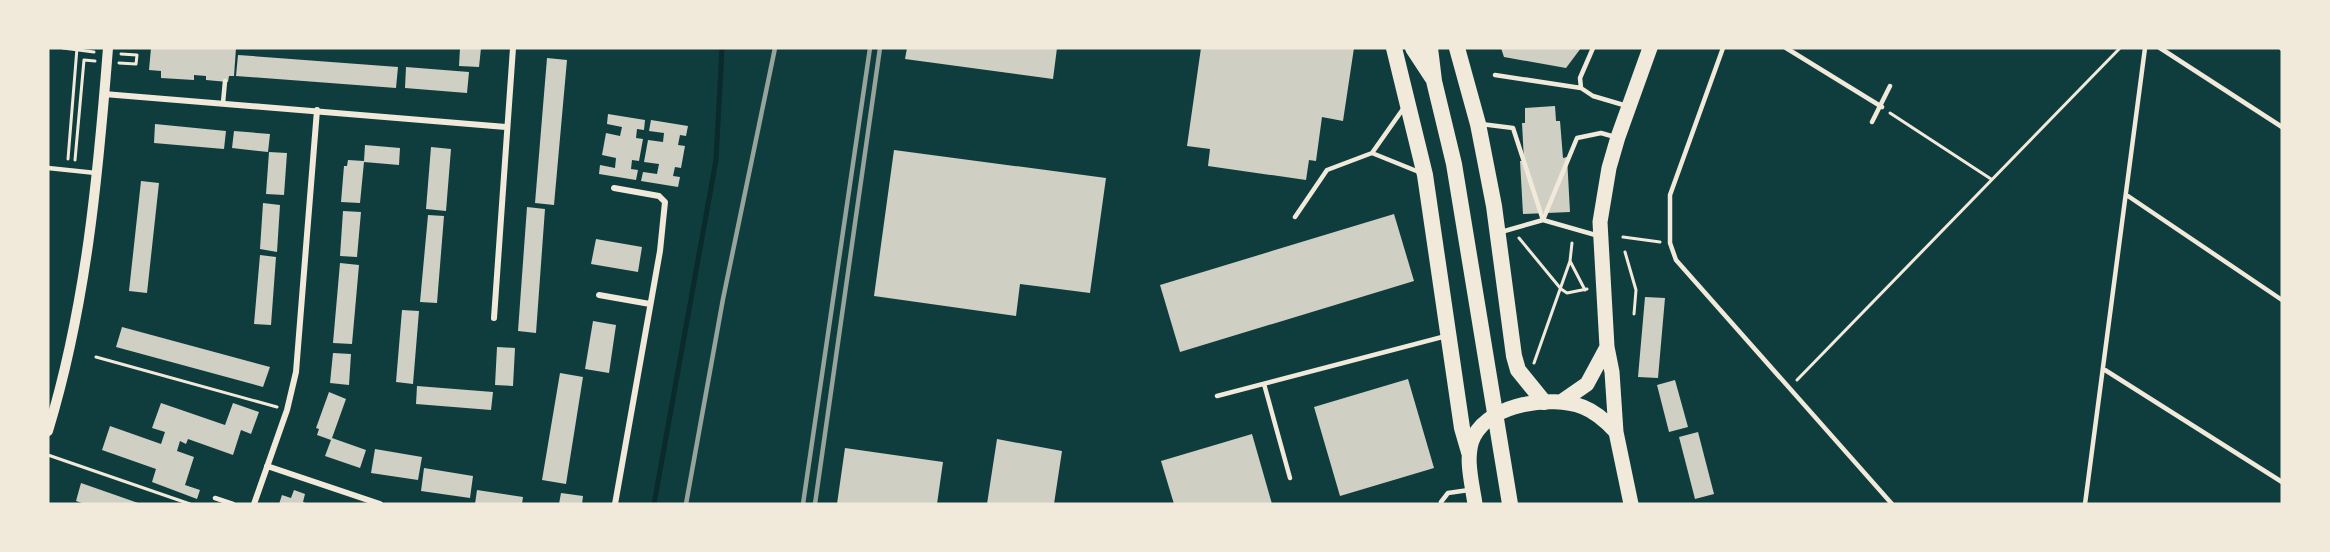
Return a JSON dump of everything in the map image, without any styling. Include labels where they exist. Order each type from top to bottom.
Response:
[{"type":"highway","points":[[1394,48],[1425,175],[1462,428],[1469,452]]},
{"type":"highway","points":[[1413,48],[1434,81]]},
{"type":"highway","points":[[1430,48],[1434,81],[1454,164],[1510,504]]},
{"type":"highway","points":[[1457,48],[1478,124],[1498,233],[1514,356],[1518,370],[1552,402]]},
{"type":"main road","points":[[1631,504],[1616,432],[1612,372],[1607,347],[1600,222],[1609,168],[1650,48]]},
{"type":"main road","points":[[1474,497],[1469,452],[1473,437],[1481,426],[1494,416],[1552,402],[1587,384],[1607,347]]},
{"type":"main road","points":[[1552,402],[1595,413],[1616,432]]},
{"type":"street","points":[[494,318],[513,48]]},
{"type":"street","points":[[48,431],[54,393],[87,259],[107,51]]},
{"type":"street","points":[[104,94],[506,127]]},
{"type":"street","points":[[254,504],[287,410],[296,372],[317,110]]},
{"type":"street","points":[[614,188],[659,196],[665,202],[650,304],[615,504]]},
{"type":"street","points":[[598,295],[650,304]]},
{"type":"street","points":[[267,466],[380,504]]},
{"type":"lane","points":[[1581,88],[1580,78],[1593,48]]},
{"type":"lane","points":[[1723,48],[1670,195],[1670,243],[1676,260],[1892,504]]},
{"type":"lane","points":[[1786,48],[1882,107]]},
{"type":"lane","points":[[2085,504],[2128,196],[2145,48]]},
{"type":"lane","points":[[2160,48],[2282,127]]},
{"type":"lane","points":[[1495,75],[1581,88],[1593,96],[1629,107]]},
{"type":"lane","points":[[223,103],[225,81]]},
{"type":"lane","points":[[1872,122],[1882,107],[1890,86]]},
{"type":"lane","points":[[1295,217],[1327,170],[1371,153],[1391,129],[1407,100]]},
{"type":"lane","points":[[1478,124],[1513,128],[1544,220]]},
{"type":"lane","points":[[1544,220],[1576,138],[1601,133],[1618,137]]},
{"type":"lane","points":[[1371,153],[1425,175]]},
{"type":"lane","points":[[48,168],[97,173]]},
{"type":"lane","points":[[2128,196],[2282,300]]},
{"type":"lane","points":[[1498,233],[1544,220],[1600,237]]},
{"type":"lane","points":[[1217,396],[1449,336]]},
{"type":"lane","points":[[2105,370],[2282,482]]},
{"type":"lane","points":[[1264,384],[1290,478]]},
{"type":"lane","points":[[1441,502],[1448,493],[1474,497]]},
{"type":"lane","points":[[215,498],[233,504]]},
{"type":"path","points":[[63,48],[137,55],[136,64],[115,62]]},
{"type":"path","points":[[1789,388],[2120,48]]},
{"type":"path","points":[[67,170],[77,50]]},
{"type":"path","points":[[74,171],[84,60],[97,61]]},
{"type":"path","points":[[1882,107],[1992,179]]},
{"type":"path","points":[[1623,237],[1670,243]]},
{"type":"path","points":[[1518,238],[1561,289],[1567,293],[1590,289]]},
{"type":"path","points":[[1531,366],[1535,362],[1561,289],[1570,261],[1572,243]]},
{"type":"path","points":[[1625,252],[1636,290],[1634,314]]},
{"type":"path","points":[[1570,261],[1585,290]]},
{"type":"path","points":[[96,357],[287,410]]},
{"type":"path","points":[[48,454],[190,504]]},
{"type":"building","points":[[151,48],[236,48],[234,76],[229,76],[228,82],[206,80],[206,76],[194,75],[194,80],[161,78],[161,71],[149,70]]},
{"type":"building","points":[[460,48],[481,48],[479,67],[459,66]]},
{"type":"building","points":[[907,48],[1057,48],[1053,79],[905,59]]},
{"type":"building","points":[[1201,48],[1354,48],[1343,121],[1322,117],[1316,161],[1309,160],[1306,180],[1208,166],[1210,149],[1187,146]]},
{"type":"building","points":[[1501,48],[1581,48],[1566,68],[1504,57]]},
{"type":"building","points":[[238,55],[398,67],[396,88],[236,76]]},
{"type":"building","points":[[547,58],[567,60],[554,205],[535,203]]},
{"type":"building","points":[[406,67],[469,72],[467,93],[405,88]]},
{"type":"building","points":[[1555,106],[1556,121],[1560,121],[1563,158],[1567,157],[1570,212],[1523,214],[1520,161],[1524,161],[1522,123],[1525,123],[1525,108]]},
{"type":"building","points":[[608,114],[645,120],[644,130],[637,129],[636,138],[643,139],[639,161],[632,160],[631,169],[638,170],[636,180],[599,174],[600,165],[615,168],[616,158],[602,155],[606,133],[620,136],[622,127],[607,124]]},
{"type":"building","points":[[651,120],[688,126],[686,136],[680,135],[678,145],[685,146],[681,168],[675,167],[673,176],[680,177],[678,187],[641,181],[643,172],[657,174],[659,164],[644,162],[648,140],[663,142],[664,133],[649,131]]},
{"type":"building","points":[[155,124],[226,131],[224,149],[154,143]]},
{"type":"building","points":[[234,131],[270,134],[268,152],[232,148]]},
{"type":"building","points":[[365,145],[400,148],[399,165],[364,162],[360,203],[341,202],[344,166],[347,166],[348,160],[364,161]]},
{"type":"building","points":[[431,147],[451,149],[446,211],[426,209]]},
{"type":"building","points":[[894,150],[1106,178],[1090,293],[1020,284],[1016,316],[874,296]]},
{"type":"building","points":[[269,152],[287,153],[284,195],[266,194]]},
{"type":"building","points":[[141,181],[159,183],[147,293],[129,291]]},
{"type":"building","points":[[263,203],[280,205],[277,252],[260,249]]},
{"type":"building","points":[[527,207],[545,209],[536,333],[518,331]]},
{"type":"building","points":[[343,211],[361,212],[357,257],[340,256]]},
{"type":"building","points":[[1394,214],[1414,281],[1180,352],[1160,285]]},
{"type":"building","points":[[428,215],[444,216],[437,303],[420,302]]},
{"type":"building","points":[[596,239],[642,247],[638,272],[591,264]]},
{"type":"building","points":[[260,255],[276,257],[271,325],[254,324]]},
{"type":"building","points":[[340,263],[359,265],[352,344],[333,343]]},
{"type":"building","points":[[1645,297],[1665,298],[1658,378],[1638,377]]},
{"type":"building","points":[[402,310],[419,311],[413,384],[396,382]]},
{"type":"building","points":[[593,321],[616,325],[609,373],[585,369]]},
{"type":"building","points":[[122,327],[270,367],[263,387],[116,347]]},
{"type":"building","points":[[497,347],[515,348],[513,386],[495,385]]},
{"type":"building","points":[[333,353],[351,354],[349,385],[330,383]]},
{"type":"building","points":[[560,373],[583,377],[566,484],[542,480]]},
{"type":"building","points":[[1408,379],[1434,468],[1340,496],[1314,407]]},
{"type":"building","points":[[1675,380],[1688,427],[1669,432],[1657,385]]},
{"type":"building","points":[[417,386],[493,392],[491,410],[416,404]]},
{"type":"building","points":[[329,392],[346,399],[332,438],[366,450],[360,468],[325,456],[331,440],[317,435],[319,429],[316,428]]},
{"type":"building","points":[[161,403],[225,425],[233,403],[259,412],[251,434],[241,430],[233,455],[188,439],[186,444],[180,441],[177,451],[194,457],[185,485],[200,490],[197,499],[152,482],[156,469],[102,450],[110,426],[161,444],[165,432],[152,428]]},
{"type":"building","points":[[1698,432],[1714,494],[1695,499],[1679,437]]},
{"type":"building","points":[[1252,434],[1272,504],[1174,504],[1161,461]]},
{"type":"building","points":[[997,439],[1062,451],[1054,504],[987,504]]},
{"type":"building","points":[[845,448],[943,462],[937,504],[837,504]]},
{"type":"building","points":[[375,449],[422,457],[418,480],[371,473]]},
{"type":"building","points":[[424,468],[473,476],[470,498],[421,491]]},
{"type":"building","points":[[81,483],[141,504],[85,504],[76,501]]},
{"type":"building","points":[[294,490],[305,494],[303,502],[308,504],[279,504],[282,495],[291,498]]},
{"type":"building","points":[[477,490],[523,497],[522,504],[475,504]]},
{"type":"building","points":[[561,493],[583,496],[582,504],[559,504]]},
{"type":"waterway","points":[[654,504],[716,160],[722,48]]},
{"type":"railway","points":[[686,504],[723,299],[775,48]]},
{"type":"railway","points":[[803,504],[870,48]]},
{"type":"railway","points":[[815,504],[880,48]]}]
